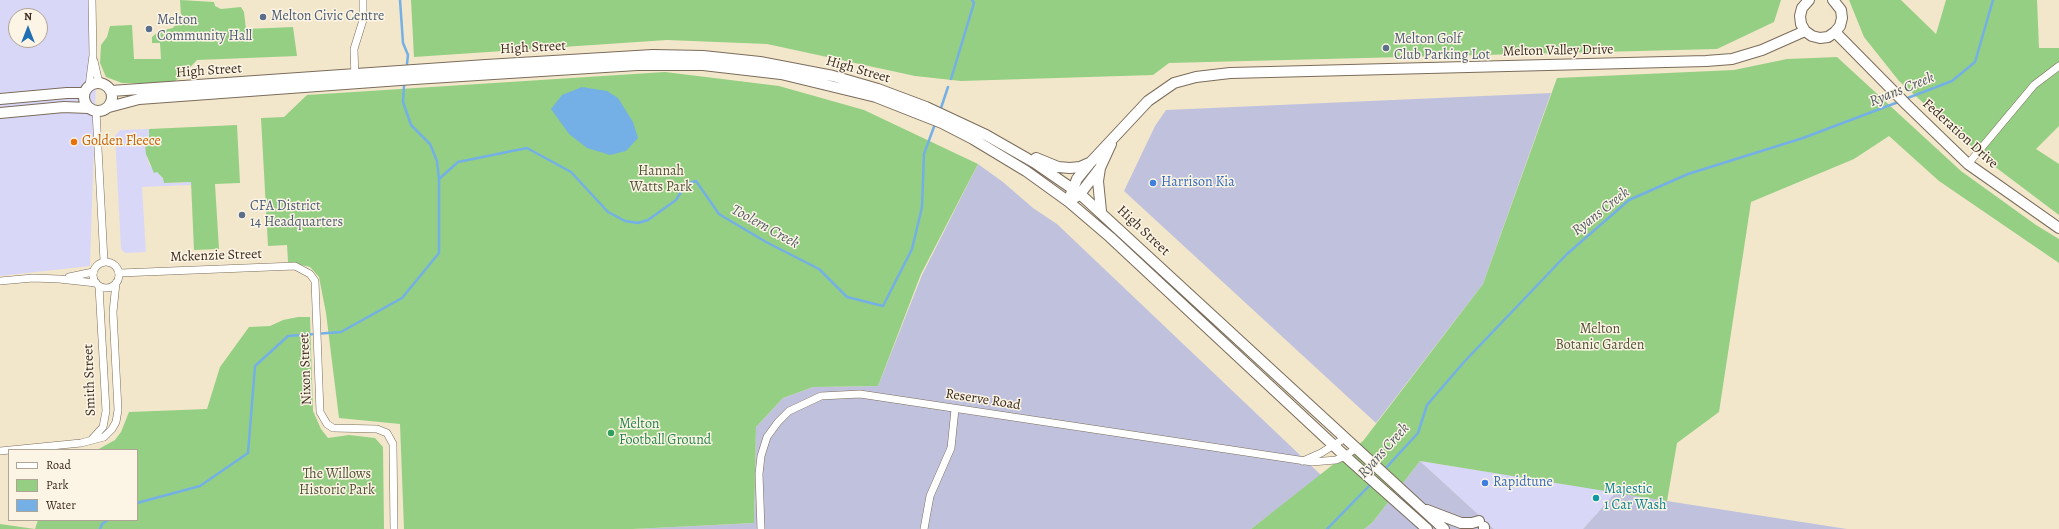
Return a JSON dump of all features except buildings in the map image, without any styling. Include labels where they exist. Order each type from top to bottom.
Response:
[{"type":"main road","points":[[1807,0],[1802,8],[1800,16],[1801,24],[1812,36],[1820,38],[1828,37],[1836,32],[1840,26],[1842,18],[1841,10],[1833,0]]},
{"type":"main road","name":"Melton Valley Drive","points":[[1077,191],[1090,163],[1148,101],[1165,88],[1187,79],[1207,75],[1706,61],[1732,59],[1806,31]]},
{"type":"main road","name":"Federation Drive","points":[[1836,32],[1898,97],[1968,164],[2037,214],[2059,228]]},
{"type":"main road","name":"High Street","points":[[109,107],[138,99],[486,65],[645,56],[703,56],[774,64],[833,76],[878,89],[944,120],[997,142],[1077,191],[1101,211],[1355,449],[1444,529]]},
{"type":"main road","name":"High Street","points":[[111,91],[355,79]]},
{"type":"main road","points":[[0,99],[67,92],[106,86],[111,91],[112,99],[109,107],[102,111],[64,107],[0,113]]},
{"type":"main road","points":[[91,88],[84,101],[92,110]]},
{"type":"main road","name":"High Street","points":[[944,120],[1026,171],[1069,202],[1110,237],[1345,456],[1428,529]]},
{"type":"main road","name":"Melton Valley Drive","points":[[1069,202],[1077,191],[1100,168],[1113,139]]},
{"type":"main road","points":[[997,142],[1058,167],[1075,168],[1090,163]]},
{"type":"main road","points":[[1100,168],[1098,181],[1101,211]]},
{"type":"main road","points":[[1420,507],[1461,524],[1472,523],[1482,526]]},
{"type":"street","points":[[91,88],[93,54],[92,0]]},
{"type":"street","points":[[355,79],[354,49],[363,20],[363,0]]},
{"type":"street","points":[[1968,164],[2034,85],[2059,66]]},
{"type":"street","points":[[92,110],[104,261]]},
{"type":"street","points":[[0,282],[33,278],[59,279],[97,284],[110,288],[116,284],[120,273],[115,264],[104,261],[97,265],[93,272],[97,284]]},
{"type":"street","name":"Mckenzie Street","points":[[120,273],[295,266],[310,274]]},
{"type":"street","points":[[59,279],[93,272]]},
{"type":"street","name":"Nixon Street","points":[[310,274],[315,281],[320,412],[327,424],[333,428],[377,429],[387,433],[393,444],[394,529]]},
{"type":"street","name":"Smith Street","points":[[90,441],[103,426],[106,411],[97,284]]},
{"type":"street","name":"Smith Street","points":[[90,441],[109,433],[116,422],[118,415],[113,312],[116,284]]},
{"type":"street","name":"Reserve Road","points":[[761,529],[761,456],[767,437],[778,422],[789,411],[820,396],[860,394],[1312,462],[1326,461],[1345,456],[1355,449]]},
{"type":"street","points":[[924,529],[930,496],[951,448],[955,409]]},
{"type":"street","points":[[1303,461],[1335,446],[1345,438]]},
{"type":"street","points":[[20,449],[90,441]]},
{"type":"shaded area","points":[[0,0],[96,0],[96,83],[90,266],[0,276]]},
{"type":"shaded area","points":[[1551,93],[1483,284],[1376,423],[1124,191],[1155,126],[1166,110]]},
{"type":"shaded area","points":[[149,129],[147,158],[150,166],[164,178],[164,183],[191,182],[191,185],[142,187],[146,252],[125,253],[121,249],[115,136],[120,130]]},
{"type":"shaded area","points":[[978,164],[1003,182],[1033,208],[1057,224],[1321,475],[1251,529],[633,529],[754,523],[756,427],[783,398],[813,387],[878,386],[922,275]]},
{"type":"shaded area","points":[[1420,461],[1616,492],[1583,529],[1494,529]]},
{"type":"shaded area","points":[[1420,461],[1494,529],[1364,529],[1372,523]]},
{"type":"shaded area","points":[[1616,492],[1667,501],[1847,529],[1583,529]]},
{"type":"green space","points":[[180,0],[214,2],[215,6],[221,9],[241,7],[244,12],[246,29],[293,27],[297,56],[197,60],[181,77],[170,84],[122,83],[106,77],[100,63],[101,45],[107,37],[110,26],[132,25],[134,59],[161,59],[160,43],[152,43],[152,37],[159,31],[173,28],[181,16]]},
{"type":"green space","points":[[411,0],[1781,0],[1774,22],[1717,49],[1169,63],[1153,75],[961,81],[915,76],[767,44],[667,40],[414,57]]},
{"type":"green space","points":[[1849,0],[1901,0],[1936,34],[1946,0],[2037,0],[2039,48],[2059,48],[2059,126],[2036,149],[2059,164],[2059,215],[1990,163],[1899,81],[1864,37]]},
{"type":"green space","name":"Melton Botanic Garden","points":[[1837,57],[1961,171],[2036,225],[2059,239],[2059,263],[1939,181],[1889,136],[1854,159],[1751,202],[1719,412],[1677,443],[1667,501],[1420,461],[1372,523],[1364,529],[1251,529],[1363,441],[1483,284],[1557,78],[1734,70],[1787,59]]},
{"type":"green space","name":"Hannah Watts Park","points":[[665,72],[779,86],[864,110],[978,164],[921,274],[878,386],[813,387],[783,398],[756,427],[754,523],[633,529],[404,529],[400,424],[339,418],[326,313],[319,277],[310,267],[288,262],[287,245],[268,246],[261,118],[284,117],[307,95]]},
{"type":"green space","points":[[237,125],[240,183],[215,184],[219,249],[194,250],[191,182],[164,183],[163,178],[157,172],[154,173],[146,154],[145,145],[149,141],[149,129]]},
{"type":"green space","name":"The Willows Historic Park","points":[[298,317],[310,317],[313,411],[321,429],[328,438],[349,435],[375,438],[383,447],[384,529],[35,529],[38,521],[138,521],[138,449],[99,449],[115,440],[121,432],[129,412],[207,409],[220,367],[249,327],[270,326],[283,320]]},
{"type":"green space","points":[[0,524],[35,529],[0,529]]},
{"type":"water","points":[[582,87],[607,91],[618,98],[633,122],[638,138],[626,151],[610,155],[587,148],[569,134],[551,109],[562,95]]},
{"type":"waterway","points":[[400,0],[403,43],[408,55],[407,64]]},
{"type":"waterway","name":"Toolern Creek","points":[[951,79],[974,3],[972,0]]},
{"type":"waterway","name":"Ryans Creek","points":[[1905,99],[1952,81],[1975,62],[1993,0]]},
{"type":"waterway","points":[[404,86],[403,102],[411,125],[430,144],[437,161],[439,179]]},
{"type":"waterway","name":"Toolern Creek","points":[[940,111],[948,87]]},
{"type":"waterway","name":"Ryans Creek","points":[[1384,470],[1418,433],[1427,405],[1464,362],[1567,254],[1629,200],[1688,174],[1803,138],[1901,101]]},
{"type":"waterway","name":"Toolern Creek","points":[[138,503],[200,486],[248,453],[255,366],[288,336],[341,332],[402,298],[439,253],[439,179],[458,162],[527,148],[571,172],[608,212],[625,221],[638,223],[648,220],[676,200],[686,184],[696,181],[719,214],[766,242],[819,269],[847,297],[883,306],[912,249],[922,207],[924,154],[935,124]]},
{"type":"waterway","name":"Ryans Creek","points":[[1327,529],[1371,484]]},
{"type":"waterway","name":"Toolern Creek","points":[[100,529],[102,524],[106,521]]},
{"type":"place","name":"Melton Civic Centre","points":[[263,17]]},
{"type":"place","name":"Melton Community Hall","points":[[149,29]]},
{"type":"place","name":"Melton Golf Club Parking Lot","points":[[1386,48]]},
{"type":"place","name":"Golden Fleece","points":[[74,142]]},
{"type":"place","name":"Harrison Kia","points":[[1153,183]]},
{"type":"place","name":"CFA District 14 Headquarters","points":[[242,215]]},
{"type":"place","name":"Melton Football Ground","points":[[611,433]]},
{"type":"place","name":"Rapidtune","points":[[1485,483]]},
{"type":"place","name":"Majestic 1 Car Wash","points":[[1596,498]]}]
